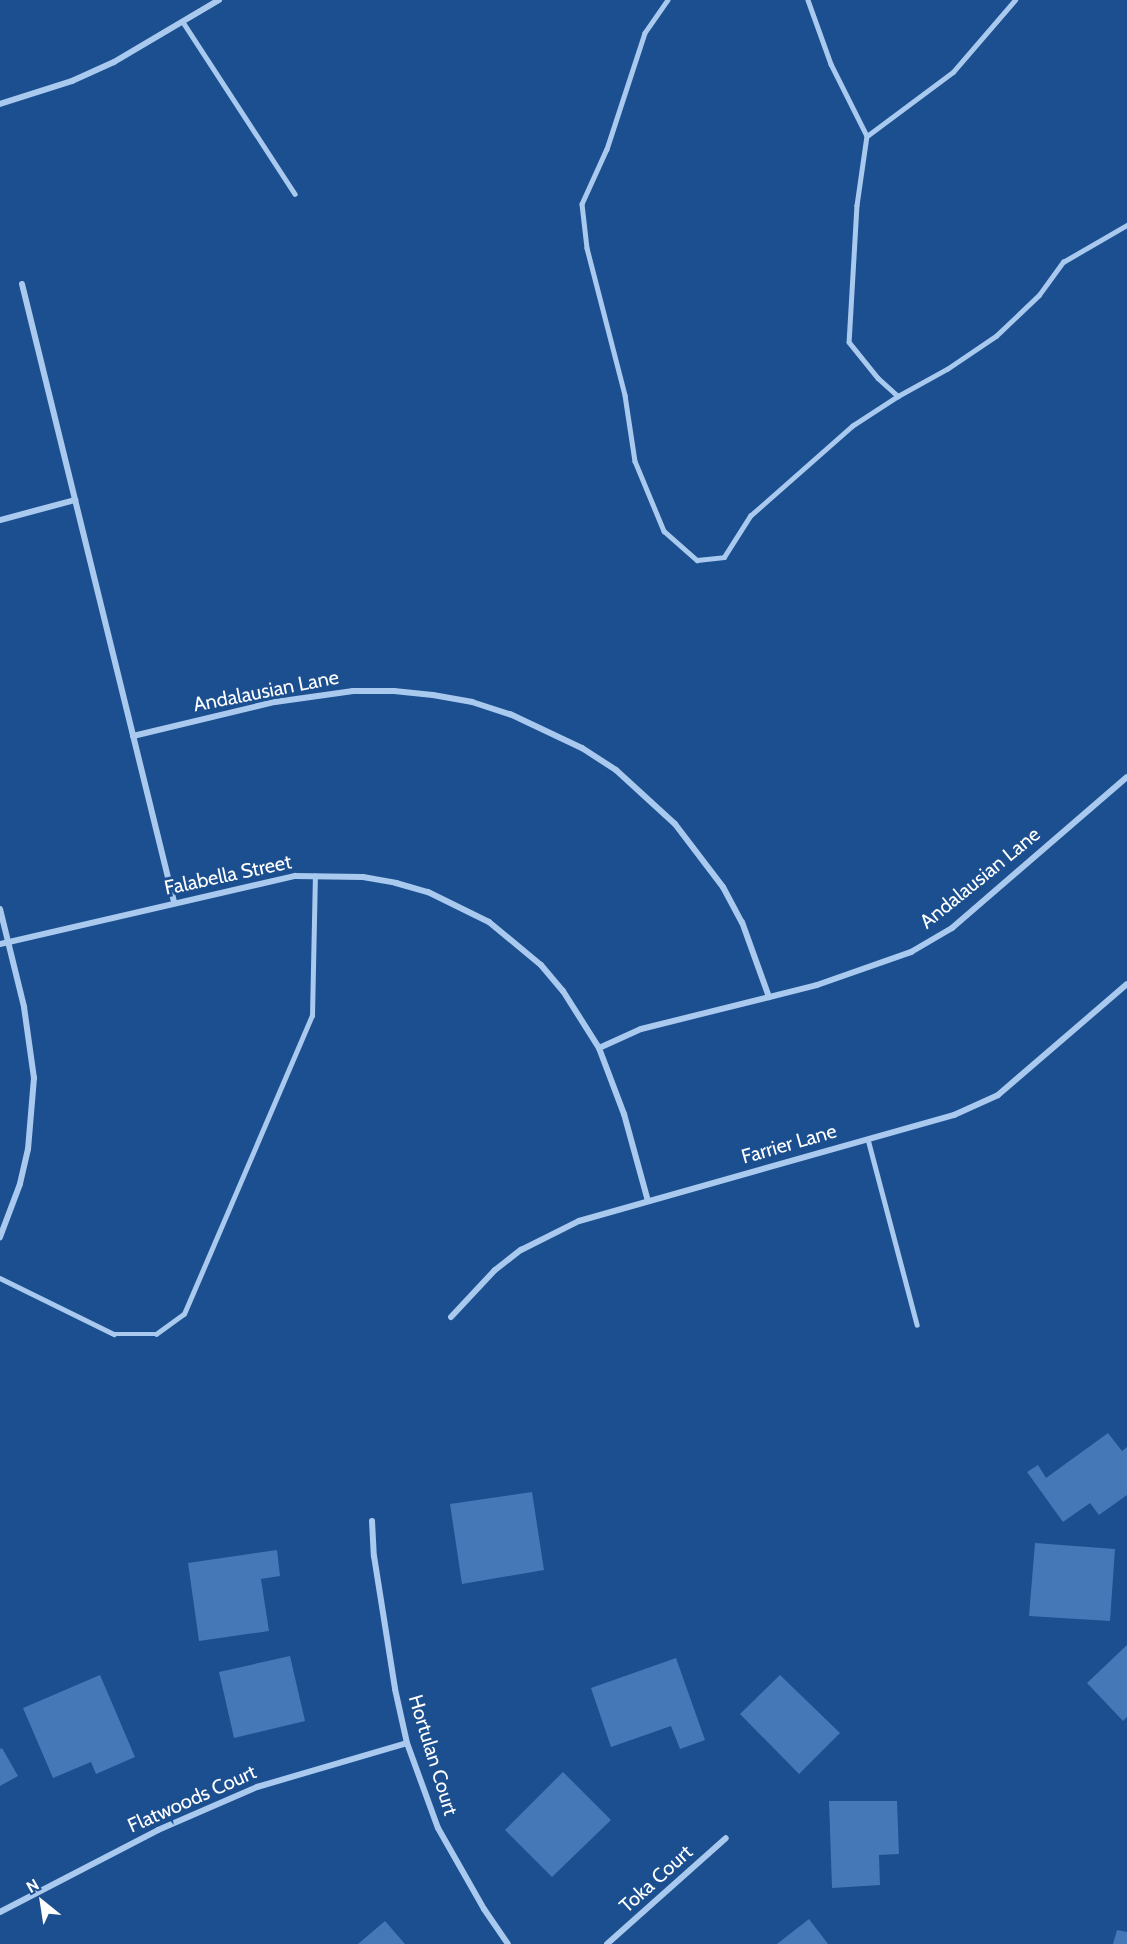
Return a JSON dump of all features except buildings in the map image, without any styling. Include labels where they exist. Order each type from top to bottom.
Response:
[{"type":"street","points":[[0,104],[72,81],[114,62],[219,0]]},
{"type":"street","points":[[22,284],[174,902]]},
{"type":"street","points":[[0,520],[75,500]]},
{"type":"street","name":"Andalausian Lane","points":[[133,736],[275,702],[353,691],[394,691],[433,695],[472,702],[510,714],[547,730],[591,754],[646,796],[675,824],[723,887],[742,922],[769,997]]},
{"type":"street","name":"Andalausian Lane","points":[[599,1048],[641,1029],[769,997],[881,965],[911,952],[952,928],[1127,777]]},
{"type":"street","name":"Falabella Street","points":[[0,944],[261,882],[315,876],[363,877],[396,883],[439,897],[489,922],[541,965],[570,1000],[599,1048],[624,1114],[648,1201]]},
{"type":"street","points":[[0,909],[30,1042],[34,1078],[33,1114],[20,1184],[0,1237]]},
{"type":"street","name":"Farrier Lane","points":[[451,1317],[495,1270],[521,1250],[579,1221],[954,1115],[998,1095],[1127,984]]},
{"type":"street","name":"Hortulan Court","points":[[372,1521],[374,1556],[386,1634],[407,1743],[438,1828],[484,1909],[508,1944]]},
{"type":"street","name":"Flatwoods Court","points":[[0,1912],[158,1830],[257,1787],[407,1743]]},
{"type":"street","name":"Toka Court","points":[[607,1944],[726,1838]]},
{"type":"lane","points":[[668,0],[645,33],[607,149],[582,204],[587,248],[625,395],[635,461],[664,531],[697,560],[724,557],[750,516],[852,426],[898,396],[948,369],[996,336],[1039,295],[1063,262],[1127,225]]},
{"type":"lane","points":[[808,0],[831,64],[867,136],[857,205],[849,342],[878,378],[898,396]]},
{"type":"lane","points":[[867,136],[953,72],[1015,0]]},
{"type":"lane","points":[[183,22],[295,194]]},
{"type":"lane","points":[[0,1278],[114,1334],[156,1334],[183,1314],[312,1016],[315,876]]},
{"type":"lane","points":[[868,1139],[917,1325]]}]
